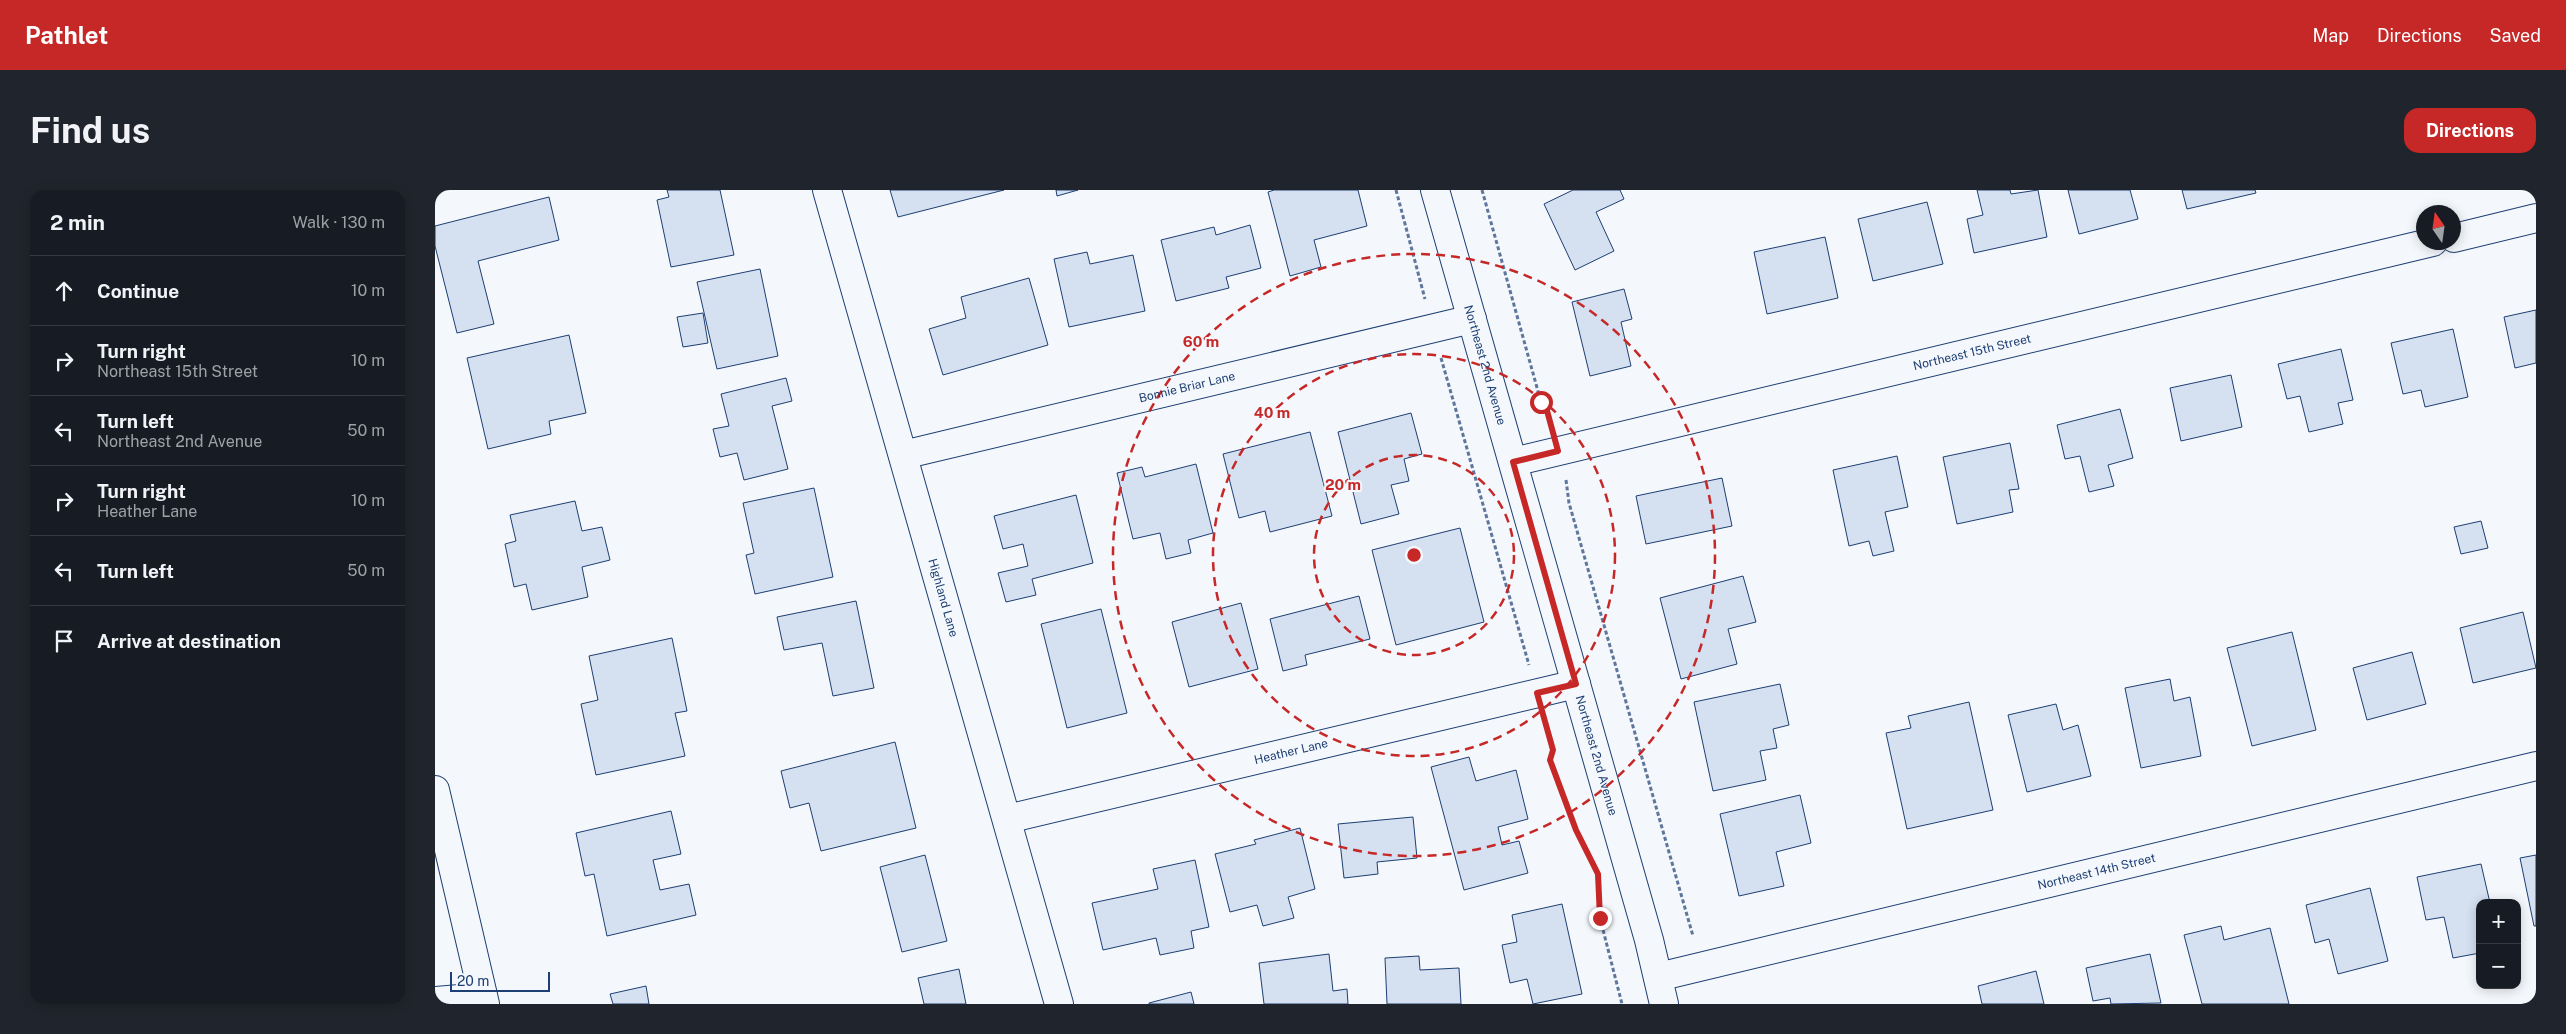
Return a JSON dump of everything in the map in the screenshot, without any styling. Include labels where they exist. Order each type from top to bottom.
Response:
[{"type":"street","name":"Highland Lane","points":[[827,190],[1059,1004]]},
{"type":"street","name":"Northeast 2nd Avenue","points":[[1435,190],[1576,684],[1664,1004]]},
{"type":"street","points":[[2461,236],[2536,218]]},
{"type":"street","name":"Northeast 15th Street","points":[[1513,462],[2416,246]]},
{"type":"street","name":"Bonnie Briar Lane","points":[[903,454],[1472,319]]},
{"type":"street","name":"Heather Lane","points":[[1007,819],[1576,684]]},
{"type":"street","name":"Northeast 14th Street","points":[[1658,978],[2536,766]]},
{"type":"street","points":[[435,790],[484,1000],[435,1001]]},
{"type":"path","points":[[1396,190],[1433,328],[1553,750],[1550,760],[1576,830],[1594,865]]},
{"type":"path","points":[[1482,190],[1538,392],[1541,402],[1546,407],[1569,492],[1569,503],[1701,967]]},
{"type":"path","points":[[1599,883],[1600,918],[1622,1004]]},
{"type":"building","points":[[667,190],[720,190],[734,255],[671,267],[657,200],[669,197]]},
{"type":"building","points":[[890,190],[1004,190],[898,217]]},
{"type":"building","points":[[1056,190],[1078,190],[1057,196]]},
{"type":"building","points":[[1274,190],[1358,190],[1367,226],[1314,240],[1321,267],[1290,276],[1268,192]]},
{"type":"building","points":[[1573,190],[1620,190],[1624,199],[1596,212],[1614,251],[1575,270],[1544,204]]},
{"type":"building","points":[[1977,190],[2010,190],[2011,194],[2038,190],[2047,237],[1974,253],[1967,219],[1983,215]]},
{"type":"building","points":[[2068,190],[2130,190],[2138,219],[2079,234]]},
{"type":"building","points":[[2182,190],[2255,190],[2256,193],[2187,209]]},
{"type":"building","points":[[549,197],[559,240],[478,261],[494,324],[457,333],[435,246],[435,226]]},
{"type":"building","points":[[1927,202],[1943,264],[1873,281],[1858,219]]},
{"type":"building","points":[[1250,225],[1261,268],[1226,277],[1229,288],[1176,301],[1161,240],[1214,227],[1216,235]]},
{"type":"building","points":[[1825,237],[1838,298],[1767,314],[1754,252]]},
{"type":"building","points":[[1087,252],[1090,264],[1133,255],[1145,311],[1069,327],[1054,259]]},
{"type":"building","points":[[760,269],[778,356],[717,369],[697,282]]},
{"type":"building","points":[[1029,278],[1048,345],[943,375],[929,329],[966,318],[961,297]]},
{"type":"building","points":[[1624,289],[1632,319],[1621,322],[1631,366],[1590,376],[1572,302]]},
{"type":"building","points":[[2536,310],[2536,363],[2515,368],[2504,317]]},
{"type":"building","points":[[703,313],[708,343],[683,347],[677,317]]},
{"type":"building","points":[[2453,329],[2468,397],[2425,407],[2421,390],[2403,394],[2391,343]]},
{"type":"building","points":[[569,335],[586,413],[549,421],[551,434],[488,449],[467,358]]},
{"type":"building","points":[[2341,349],[2353,400],[2338,403],[2343,424],[2309,432],[2300,396],[2287,399],[2278,364]]},
{"type":"building","points":[[2231,375],[2242,427],[2181,441],[2170,388]]},
{"type":"building","points":[[786,378],[792,401],[772,406],[788,469],[744,480],[737,453],[720,457],[713,429],[729,426],[721,394]]},
{"type":"building","points":[[2120,409],[2133,458],[2108,465],[2114,486],[2089,492],[2080,456],[2065,459],[2057,425]]},
{"type":"building","points":[[1411,413],[1422,454],[1404,459],[1409,481],[1391,485],[1399,514],[1361,524],[1338,432]]},
{"type":"building","points":[[1310,432],[1332,516],[1270,532],[1265,511],[1239,518],[1223,454]]},
{"type":"building","points":[[2010,443],[2019,489],[2009,490],[2013,512],[1957,524],[1943,457]]},
{"type":"building","points":[[1897,456],[1908,507],[1885,512],[1894,551],[1873,556],[1869,541],[1849,546],[1833,470]]},
{"type":"building","points":[[1196,464],[1213,533],[1188,540],[1191,553],[1166,559],[1160,533],[1133,539],[1117,473],[1142,467],[1145,477]]},
{"type":"building","points":[[1722,478],[1732,526],[1646,544],[1636,496]]},
{"type":"building","points":[[814,488],[833,577],[755,594],[746,555],[754,553],[743,503]]},
{"type":"building","points":[[1076,495],[1093,563],[1032,579],[1036,595],[1006,602],[998,573],[1028,566],[1023,544],[1003,549],[994,516]]},
{"type":"building","points":[[575,501],[582,531],[602,527],[610,560],[582,567],[588,597],[532,610],[526,584],[514,587],[505,544],[516,541],[510,515]]},
{"type":"building","points":[[2481,521],[2488,548],[2461,554],[2454,527]]},
{"type":"building","points":[[1460,528],[1484,622],[1396,645],[1372,550]]},
{"type":"building","points":[[1743,576],[1756,622],[1728,629],[1737,664],[1681,679],[1660,598]]},
{"type":"building","points":[[1359,596],[1370,639],[1305,655],[1307,665],[1283,671],[1270,619]]},
{"type":"building","points":[[856,601],[874,688],[833,696],[822,643],[784,650],[777,617]]},
{"type":"building","points":[[1241,603],[1258,669],[1189,687],[1172,622]]},
{"type":"building","points":[[1101,609],[1127,713],[1067,728],[1041,624]]},
{"type":"building","points":[[2523,612],[2536,668],[2473,683],[2460,628]]},
{"type":"building","points":[[2292,632],[2316,730],[2252,746],[2227,648]]},
{"type":"building","points":[[672,638],[687,711],[675,713],[685,756],[596,775],[581,704],[598,700],[589,656]]},
{"type":"building","points":[[2412,652],[2426,704],[2367,720],[2353,668]]},
{"type":"building","points":[[2170,679],[2174,701],[2190,697],[2201,756],[2141,768],[2125,688]]},
{"type":"building","points":[[1780,684],[1789,725],[1773,729],[1777,748],[1760,751],[1766,780],[1713,791],[1694,702]]},
{"type":"building","points":[[1969,702],[1993,810],[1907,829],[1886,733],[1911,728],[1908,716]]},
{"type":"building","points":[[2056,704],[2063,730],[2078,725],[2091,776],[2027,792],[2008,715]]},
{"type":"building","points":[[895,742],[916,828],[821,851],[809,803],[790,808],[781,771]]},
{"type":"building","points":[[1469,757],[1476,781],[1516,770],[1528,819],[1498,827],[1502,845],[1519,841],[1528,873],[1464,890],[1431,767]]},
{"type":"building","points":[[1800,795],[1811,843],[1776,852],[1784,886],[1739,896],[1720,814]]},
{"type":"building","points":[[671,811],[681,854],[653,860],[660,890],[689,884],[696,915],[607,936],[594,874],[585,876],[576,833]]},
{"type":"building","points":[[1413,817],[1417,858],[1377,862],[1378,874],[1344,878],[1338,824]]},
{"type":"building","points":[[1300,828],[1315,889],[1288,897],[1294,918],[1263,926],[1257,905],[1230,912],[1215,854],[1256,844],[1254,840]]},
{"type":"building","points":[[925,855],[947,941],[902,952],[880,867]]},
{"type":"building","points":[[2536,855],[2536,926],[2534,926],[2520,858]]},
{"type":"building","points":[[1195,860],[1209,927],[1191,931],[1194,948],[1160,955],[1156,938],[1103,950],[1092,903],[1158,889],[1153,869]]},
{"type":"building","points":[[2481,864],[2489,899],[2476,899],[2476,954],[2453,958],[2444,917],[2426,920],[2417,877]]},
{"type":"building","points":[[2370,888],[2388,961],[2338,974],[2329,939],[2315,943],[2306,905]]},
{"type":"building","points":[[1562,904],[1582,994],[1533,1004],[1527,979],[1510,983],[1502,945],[1517,942],[1512,915]]},
{"type":"building","points":[[2221,926],[2224,940],[2270,928],[2289,1004],[2202,1004],[2184,935]]},
{"type":"building","points":[[1329,954],[1333,991],[1347,989],[1348,1004],[1264,1004],[1259,963]]},
{"type":"building","points":[[2150,954],[2161,1003],[2111,1004],[2110,998],[2093,1001],[2086,968]]},
{"type":"building","points":[[1419,956],[1420,970],[1459,968],[1461,1004],[1387,1004],[1385,958]]},
{"type":"building","points":[[959,969],[966,1004],[924,1004],[918,978]]},
{"type":"building","points":[[2036,971],[2044,1004],[1982,1004],[1978,986]]},
{"type":"building","points":[[646,986],[649,1004],[613,1004],[610,994]]},
{"type":"building","points":[[1191,992],[1194,1004],[1149,1004],[1149,1003]]},
{"type":"route","points":[[1541,402],[1546,407],[1558,451],[1513,462],[1576,684],[1537,693],[1553,750],[1550,760],[1576,830],[1598,874],[1600,918]]}]
